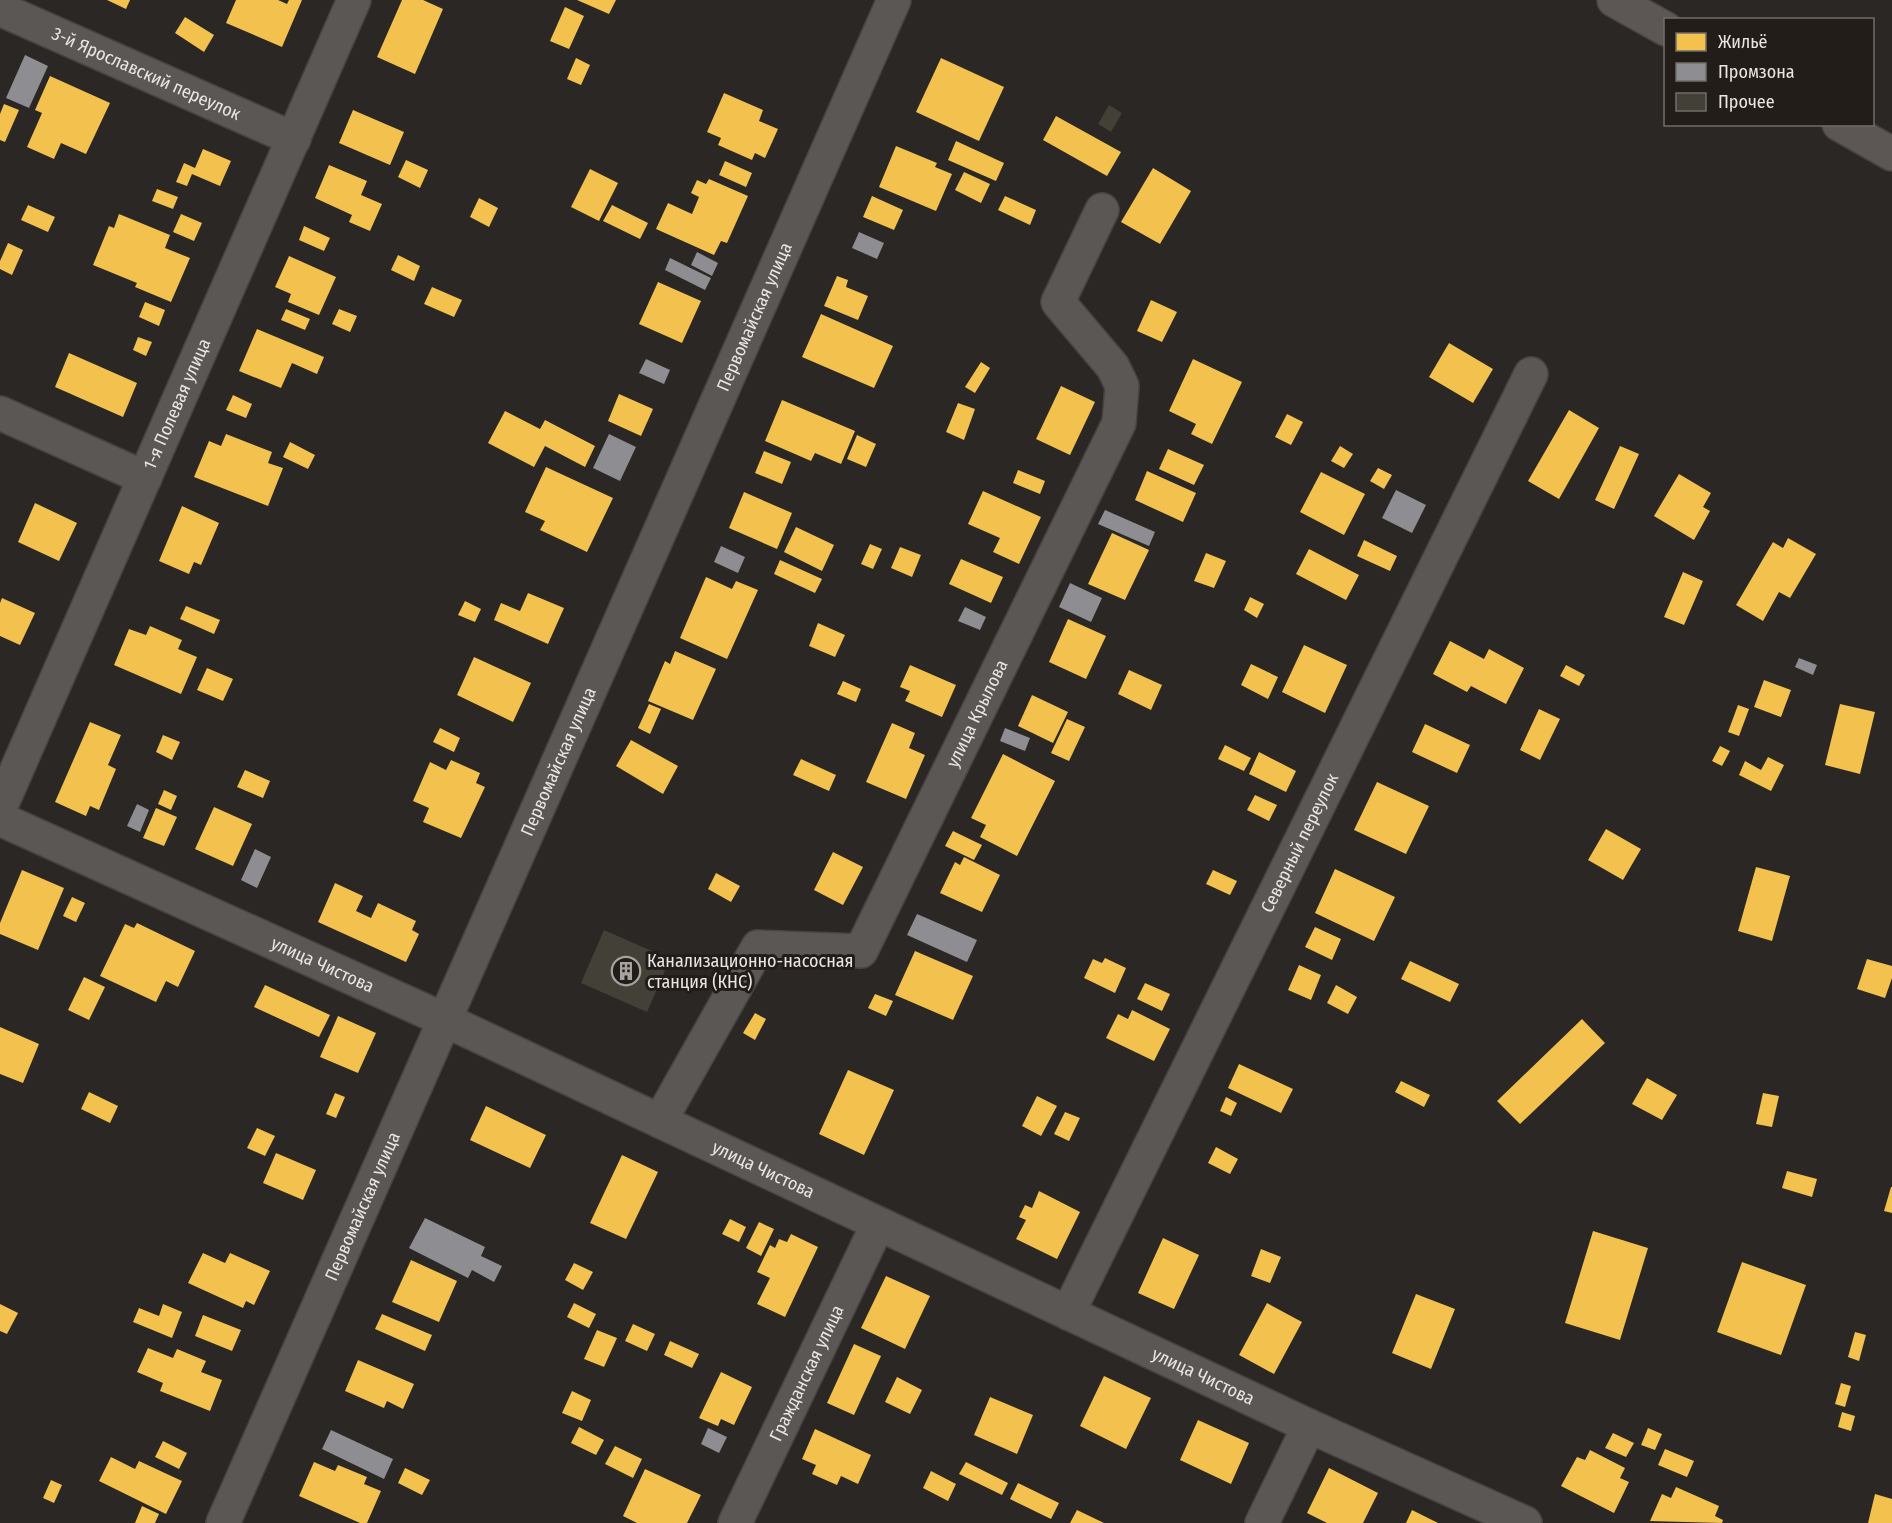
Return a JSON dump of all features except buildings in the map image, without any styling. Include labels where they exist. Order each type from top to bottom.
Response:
[{"type":"main road","points":[[1614,0],[1664,28]]},
{"type":"main road","points":[[1843,126],[1892,154]]},
{"type":"street","name":"1-я Полевая улица","points":[[0,808],[354,0]]},
{"type":"street","name":"Первомайская улица","points":[[223,1523],[894,0]]},
{"type":"street","name":"3-й Ярославский переулок","points":[[0,9],[294,139]]},
{"type":"street","name":"улица Крылова","points":[[660,1122],[758,946],[861,951],[1119,423],[1122,386],[1113,367],[1058,302],[1102,210]]},
{"type":"street","name":"Северный переулок","points":[[1068,1313],[1531,374]]},
{"type":"street","points":[[0,413],[145,478]]},
{"type":"street","name":"улица Чистова","points":[[0,819],[445,1020],[1309,1426],[1525,1523]]},
{"type":"street","name":"Гражданская улица","points":[[735,1523],[878,1224]]},
{"type":"street","points":[[1262,1523],[1309,1426]]},
{"type":"place","name":"Канализационно-насосная станция (КНС)","points":[[626,971]]}]
